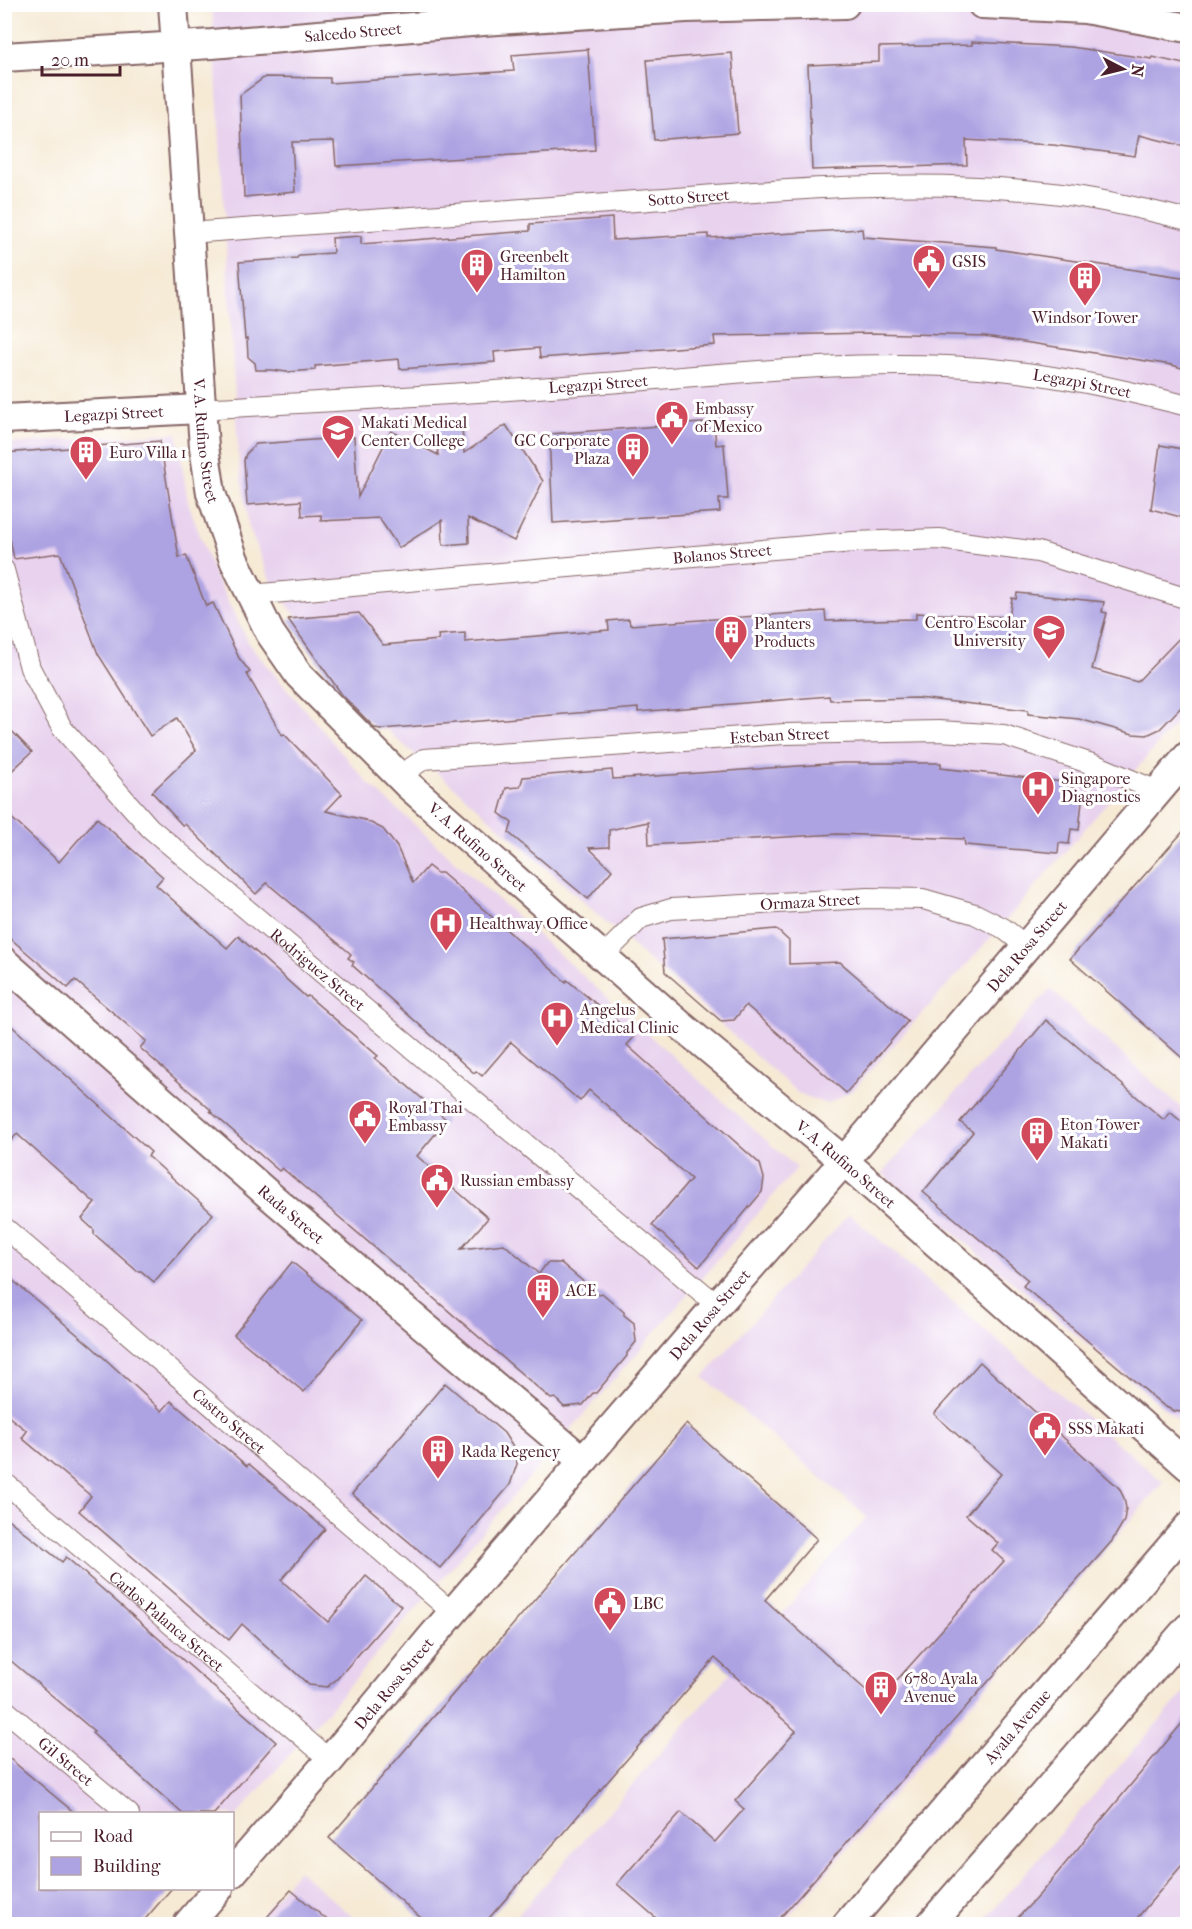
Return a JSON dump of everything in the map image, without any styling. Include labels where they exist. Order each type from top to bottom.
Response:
[{"type":"street","name":"V. A. Rufino Street","points":[[173,4],[200,409],[212,493],[234,560],[250,595],[270,633],[299,675],[398,777],[678,1023],[844,1161],[1188,1466]]},
{"type":"street","name":"Salcedo Street","points":[[4,57],[176,46],[554,16],[686,8],[845,4]]},
{"type":"street","points":[[982,4],[1084,9],[1188,28]]},
{"type":"street","name":"Sotto Street","points":[[188,233],[757,192],[915,185],[1046,192],[1154,211],[1188,220]]},
{"type":"street","name":"Legazpi Street","points":[[4,419],[404,398],[855,366],[947,366],[1041,374],[1188,406]]},
{"type":"street","name":"Bolanos Street","points":[[250,595],[853,542],[939,539],[1038,552],[1188,599]]},
{"type":"street","name":"Rodriguez Street","points":[[4,570],[30,668],[62,728],[150,828],[717,1305]]},
{"type":"street","name":"Esteban Street","points":[[398,777],[424,759],[785,734],[939,730],[1004,735],[1098,766],[1157,791]]},
{"type":"street","name":"Dela Rosa Street","points":[[234,1871],[717,1305],[844,1161],[1188,756]]},
{"type":"street","name":"Ormaza Street","points":[[602,957],[641,918],[671,909],[868,898],[923,899],[975,914],[1003,928],[1026,946]]},
{"type":"street","name":"Rada Street","points":[[4,962],[278,1203],[583,1461]]},
{"type":"street","name":"Castro Street","points":[[4,1227],[453,1613]]},
{"type":"street","name":"Carlos Palanca Street","points":[[4,1482],[330,1760]]},
{"type":"street","name":"Ayala Avenue","points":[[847,1924],[1188,1527]]},
{"type":"street","points":[[931,1924],[1188,1628]]},
{"type":"street","name":"Gil Street","points":[[4,1709],[127,1812]]},
{"type":"street","points":[[188,1924],[217,1890]]},
{"type":"shaded area","points":[[212,5],[1187,5],[1187,710],[1004,923],[853,1090],[827,1104],[799,1094],[458,790],[394,737],[273,587],[249,528],[239,465]]},
{"type":"shaded area","points":[[177,433],[188,502],[213,572],[251,647],[367,782],[797,1168],[234,1819],[234,1812],[39,1812],[39,1890],[172,1890],[142,1924],[17,1924],[5,1913],[4,444]]},
{"type":"shaded area","points":[[1050,989],[1187,1113],[1187,1427],[882,1173]]},
{"type":"shaded area","points":[[849,1214],[1163,1482],[782,1924],[510,1924],[867,1517],[703,1377]]},
{"type":"shaded area","points":[[1187,1689],[1187,1924],[981,1924]]},
{"type":"shaded area","points":[[298,1870],[361,1924],[253,1924]]},
{"type":"building","points":[[972,42],[1071,47],[1152,59],[1153,57],[1188,65],[1188,147],[1139,135],[1135,156],[1053,145],[966,140],[967,165],[812,170],[808,65],[879,62],[879,47],[972,45]]},
{"type":"building","points":[[588,49],[595,150],[336,166],[334,141],[292,142],[295,192],[244,197],[240,95],[265,77],[330,78],[330,83],[514,71],[512,55]]},
{"type":"building","points":[[732,53],[738,133],[654,140],[647,60]]},
{"type":"building","points":[[612,218],[613,240],[708,234],[708,238],[862,229],[863,237],[996,247],[996,249],[1188,278],[1188,370],[1172,365],[985,336],[870,333],[714,336],[715,345],[540,358],[539,348],[494,352],[495,362],[400,369],[399,359],[315,366],[315,370],[287,372],[256,370],[255,363],[248,357],[239,262],[333,253],[332,238],[361,236],[361,244],[530,231],[530,224]]},
{"type":"building","name":"GC Corporate Plaza","points":[[714,422],[716,445],[724,444],[728,499],[719,499],[720,512],[553,523],[549,434]]},
{"type":"building","points":[[506,425],[543,481],[514,541],[468,518],[469,543],[443,545],[442,520],[399,548],[379,518],[321,521],[321,515],[302,516],[301,501],[247,505],[244,460],[246,454],[256,444],[354,437],[358,497],[391,431],[438,455],[436,429],[462,428],[464,453]]},
{"type":"building","points":[[160,441],[179,558],[186,555],[206,606],[213,603],[239,658],[250,672],[247,674],[282,735],[284,734],[342,794],[326,811],[365,820],[383,829],[397,847],[413,883],[428,866],[437,873],[442,873],[566,982],[567,980],[635,1036],[627,1045],[760,1164],[764,1178],[762,1192],[699,1267],[652,1225],[691,1179],[589,1090],[580,1101],[511,1042],[482,1076],[476,1071],[474,1073],[352,965],[354,962],[348,958],[351,954],[267,883],[256,894],[185,824],[183,826],[152,792],[196,750],[177,718],[150,736],[98,654],[60,553],[14,559],[4,509],[4,453]]},
{"type":"building","points":[[1160,445],[1188,450],[1188,519],[1151,509]]},
{"type":"building","points":[[1017,593],[1104,602],[1102,612],[1107,613],[1092,669],[1137,682],[1188,629],[1188,700],[1160,729],[1147,735],[1133,734],[1079,719],[1028,714],[1028,710],[917,698],[830,700],[829,696],[638,712],[638,708],[381,729],[375,728],[343,696],[288,619],[359,613],[383,645],[439,640],[438,635],[465,633],[465,642],[609,630],[608,621],[629,619],[630,625],[825,611],[826,621],[916,619],[916,613],[1009,617],[1012,598],[1016,599]]},
{"type":"building","points":[[4,723],[32,752],[4,778]]},
{"type":"building","points":[[842,763],[941,763],[941,768],[1063,782],[1066,786],[1075,787],[1073,801],[1082,801],[1079,830],[1071,829],[1069,844],[1059,843],[1058,853],[965,845],[964,839],[838,834],[649,845],[648,822],[609,830],[609,847],[589,848],[612,870],[588,899],[509,833],[512,823],[499,813],[506,788],[520,787],[523,777],[612,770],[613,779]]},
{"type":"building","points":[[4,811],[59,862],[97,818],[163,877],[156,885],[227,948],[238,936],[306,997],[308,996],[378,1056],[375,1058],[447,1120],[417,1156],[488,1218],[461,1249],[504,1244],[539,1274],[547,1263],[561,1263],[598,1294],[602,1293],[634,1323],[636,1342],[596,1393],[593,1393],[583,1405],[564,1407],[555,1398],[551,1399],[282,1168],[279,1171],[210,1111],[140,1048],[146,1041],[75,980],[68,988],[4,933]]},
{"type":"building","points":[[1188,826],[1188,1063],[1070,959]]},
{"type":"building","points":[[776,929],[789,941],[789,964],[840,962],[908,1021],[846,1093],[746,1005],[734,1020],[721,1021],[665,972],[662,939]]},
{"type":"building","points":[[4,1019],[151,1152],[148,1156],[213,1214],[154,1282],[141,1271],[137,1271],[94,1234],[94,1230],[82,1219],[95,1203],[17,1134],[4,1148]]},
{"type":"building","points":[[1046,1020],[1164,1120],[1170,1112],[1188,1127],[1188,1413],[1174,1411],[1164,1406],[1023,1286],[1028,1280],[923,1192],[973,1132],[960,1122]]},
{"type":"building","points":[[292,1262],[362,1320],[304,1392],[234,1335]]},
{"type":"building","points":[[4,1273],[91,1346],[162,1411],[171,1401],[325,1529],[281,1580],[328,1622],[366,1576],[401,1606],[337,1679],[327,1687],[309,1685],[242,1624],[229,1640],[79,1511],[91,1496],[22,1438],[27,1431],[4,1413]]},
{"type":"building","points":[[980,1362],[1119,1488],[1126,1508],[1124,1521],[1112,1541],[775,1924],[663,1924],[617,1884],[681,1812],[715,1842],[744,1809],[735,1801],[796,1731],[715,1658],[484,1924],[428,1924],[329,1838],[686,1424],[817,1539],[765,1600],[878,1701],[1004,1561],[992,1550],[998,1543],[966,1515],[1001,1474],[934,1414]]},
{"type":"building","name":"Rada Regency","points":[[445,1383],[504,1433],[516,1452],[517,1464],[510,1485],[440,1568],[352,1494]]},
{"type":"building","points":[[4,1516],[62,1562],[66,1557],[276,1742],[216,1812],[181,1812],[92,1733],[94,1731],[4,1655]]},
{"type":"building","points":[[1188,1716],[1188,1858],[1132,1924],[1012,1924],[1040,1894]]},
{"type":"building","points":[[4,1754],[74,1812],[39,1812],[39,1890],[170,1890],[141,1924],[16,1924],[4,1913]]},
{"type":"building","points":[[291,1890],[332,1924],[261,1924]]},
{"type":"place","name":"GSIS","points":[[929,290]]},
{"type":"place","name":"Greenbelt Hamilton","points":[[477,294]]},
{"type":"place","name":"Windsor Tower","points":[[1085,307]]},
{"type":"place","name":"Embassy of Mexico","points":[[672,446]]},
{"type":"place","name":"Makati Medical Center College","points":[[338,460]]},
{"type":"place","name":"GC Corporate Plaza","points":[[633,478]]},
{"type":"place","name":"Euro Villa 1","points":[[86,481]]},
{"type":"place","name":"Centro Escolar University","points":[[1049,660]]},
{"type":"place","name":"Planters Products","points":[[731,661]]},
{"type":"place","name":"Singapore Diagnostics","points":[[1038,816]]},
{"type":"place","name":"Healthway Office","points":[[446,952]]},
{"type":"place","name":"Angelus Medical Clinic","points":[[557,1047]]},
{"type":"place","name":"Royal Thai Embassy","points":[[365,1145]]},
{"type":"place","name":"Eton Tower Makati","points":[[1037,1162]]},
{"type":"place","name":"Russian embassy","points":[[437,1209]]},
{"type":"place","name":"ACE","points":[[543,1319]]},
{"type":"place","name":"SSS Makati","points":[[1045,1457]]},
{"type":"place","name":"Rada Regency","points":[[438,1480]]},
{"type":"place","name":"LBC","points":[[610,1632]]},
{"type":"place","name":"6780 Ayala Avenue","points":[[881,1716]]}]
